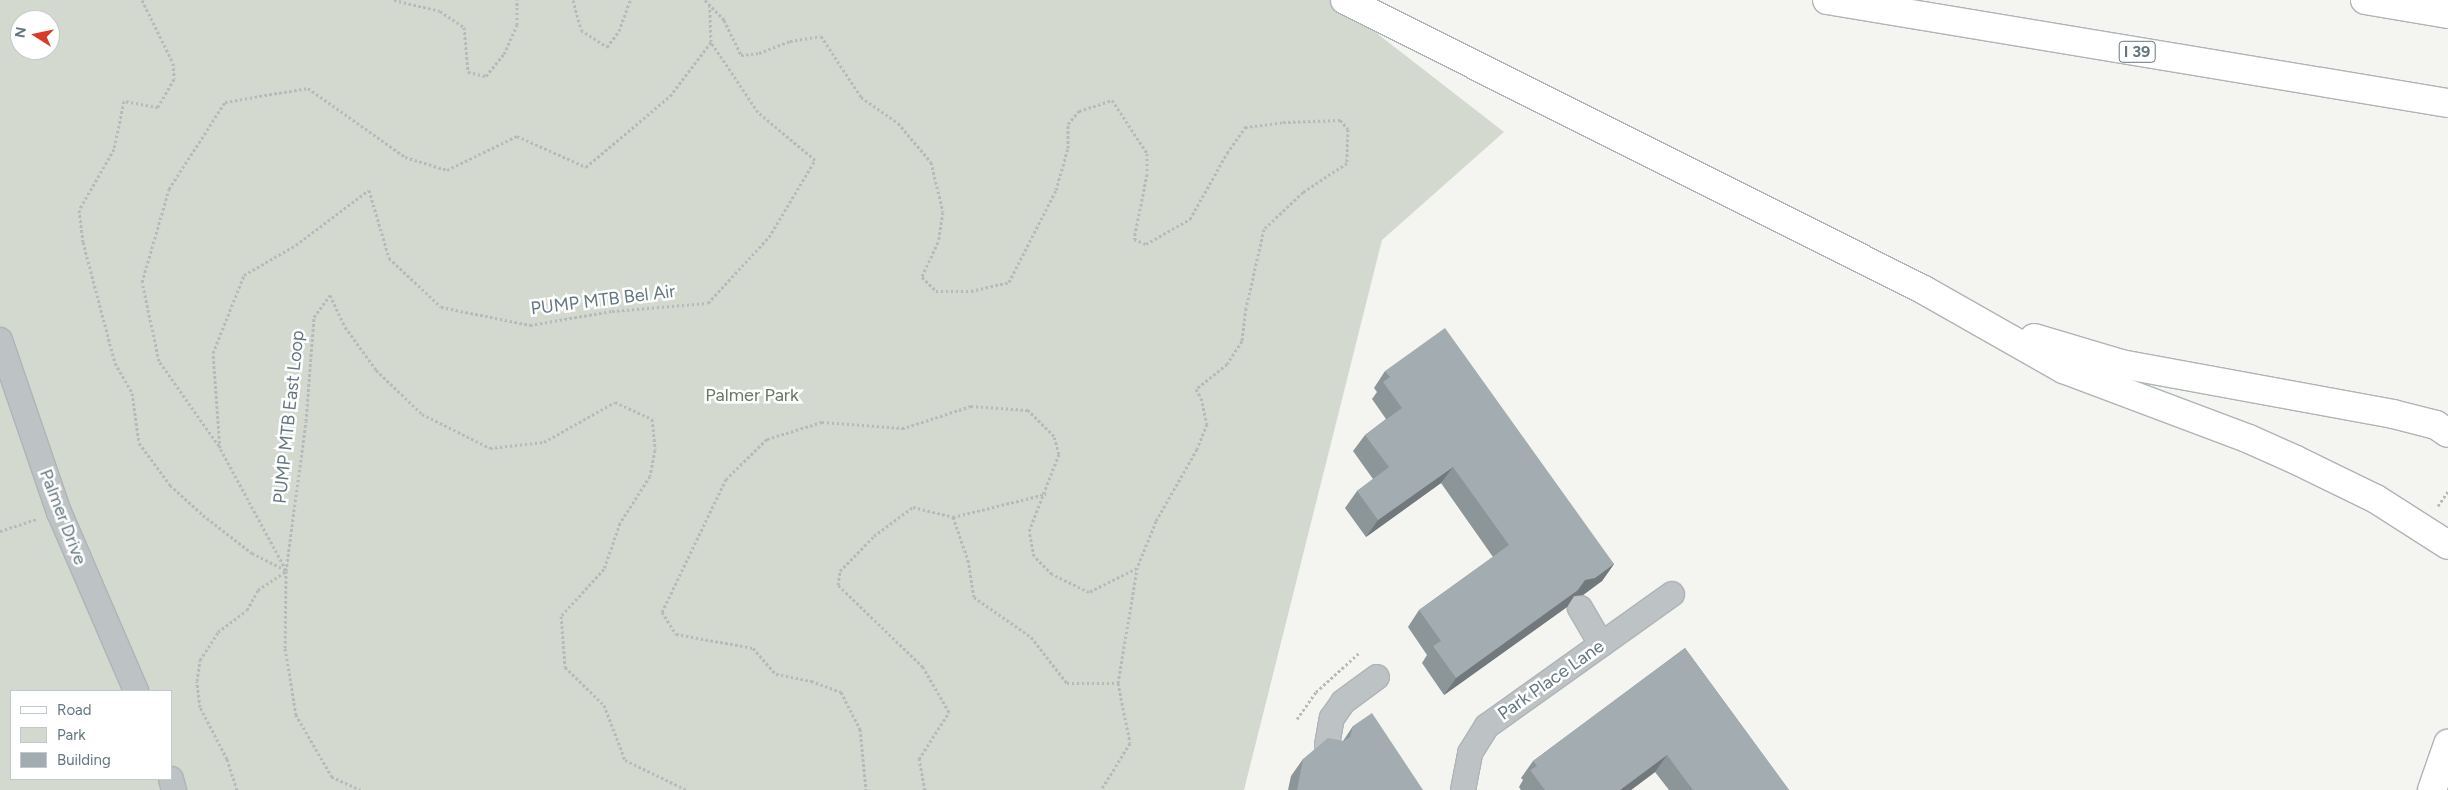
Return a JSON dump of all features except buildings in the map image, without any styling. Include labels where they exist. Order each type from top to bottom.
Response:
[{"type":"main road","points":[[1345,0],[1979,318],[2063,369],[2249,439],[2305,464],[2376,499],[2448,545]]},
{"type":"main road","name":"I 39","points":[[1827,0],[2448,103]]},
{"type":"main road","points":[[2365,0],[2448,14]]},
{"type":"main road","points":[[1979,318],[2069,350],[2121,364],[2393,414],[2436,425],[2448,433]]},
{"type":"main road","points":[[2432,790],[2448,744]]},
{"type":"street","name":"Palmer Drive","points":[[0,340],[59,512],[136,690]]},
{"type":"street","name":"Park Place Lane","points":[[1463,790],[1470,753],[1486,726],[1672,594]]},
{"type":"street","points":[[1580,608],[1601,644]]},
{"type":"street","points":[[1327,745],[1332,718],[1343,702],[1377,677]]},
{"type":"path","points":[[142,0],[174,63],[174,79],[158,107],[124,101],[114,149],[79,210],[83,242],[115,363],[132,393],[139,443],[170,485],[203,515],[252,553],[286,571],[258,590],[247,610],[218,632],[200,660],[196,682],[200,707],[227,759],[238,790]]},
{"type":"path","points":[[394,0],[440,11],[464,27],[468,72],[486,76],[504,54],[517,25],[517,0]]},
{"type":"path","points":[[573,0],[581,30],[607,47],[619,31],[630,0]]},
{"type":"path","points":[[705,0],[724,20],[742,55],[759,53],[790,41],[821,36],[861,97],[898,123],[931,162],[944,212],[938,242],[922,277],[936,291],[971,291],[1009,282],[1056,190],[1068,148],[1068,124],[1080,111],[1112,100],[1147,153],[1147,174],[1134,239],[1146,244],[1190,219],[1227,153],[1246,127],[1290,121],[1340,120],[1348,129],[1347,163],[1304,192],[1264,229],[1246,308],[1242,341],[1227,364],[1196,389],[1201,398],[1207,424],[1197,449],[1156,521],[1137,568],[1118,682],[1130,743],[1101,790]]},
{"type":"path","points":[[220,448],[158,361],[142,282],[169,189],[225,102],[308,88],[405,157],[447,170],[517,136],[586,167],[670,96],[711,42],[710,5]]},
{"type":"path","name":"PUMP MTB Bel Air","points":[[286,571],[220,448],[213,353],[244,275],[296,245],[369,190],[389,258],[441,307],[530,325],[612,311],[708,303],[769,237],[815,160],[758,112],[711,42]]},
{"type":"path","name":"PUMP MTB East Loop","points":[[361,790],[332,777],[296,715],[285,648],[286,571],[306,421],[314,317],[330,295],[345,327],[376,370],[422,414],[490,448],[544,442],[615,402],[652,419],[656,450],[650,476],[620,523],[604,569],[561,616],[565,667],[604,705],[625,760],[687,790]]},
{"type":"path","points":[[866,790],[860,729],[841,692],[811,681],[776,674],[753,648],[676,634],[662,612],[726,479],[767,438],[822,422],[904,428],[971,406],[1028,410],[1054,436],[1059,454],[1046,494],[1029,532],[1034,556],[1052,574],[1089,592],[1137,568]]},
{"type":"path","points":[[2438,506],[2448,491]]},
{"type":"path","points":[[924,790],[919,759],[949,712],[922,667],[838,585],[840,571],[874,536],[913,507],[953,517],[1046,494]]},
{"type":"path","points":[[0,531],[59,512]]},
{"type":"path","points":[[953,517],[968,560],[974,597],[1031,637],[1067,683],[1118,682]]},
{"type":"green space","name":"Palmer Park","points":[[0,0],[1334,0],[1504,132],[1382,240],[1244,790],[0,790]]}]
